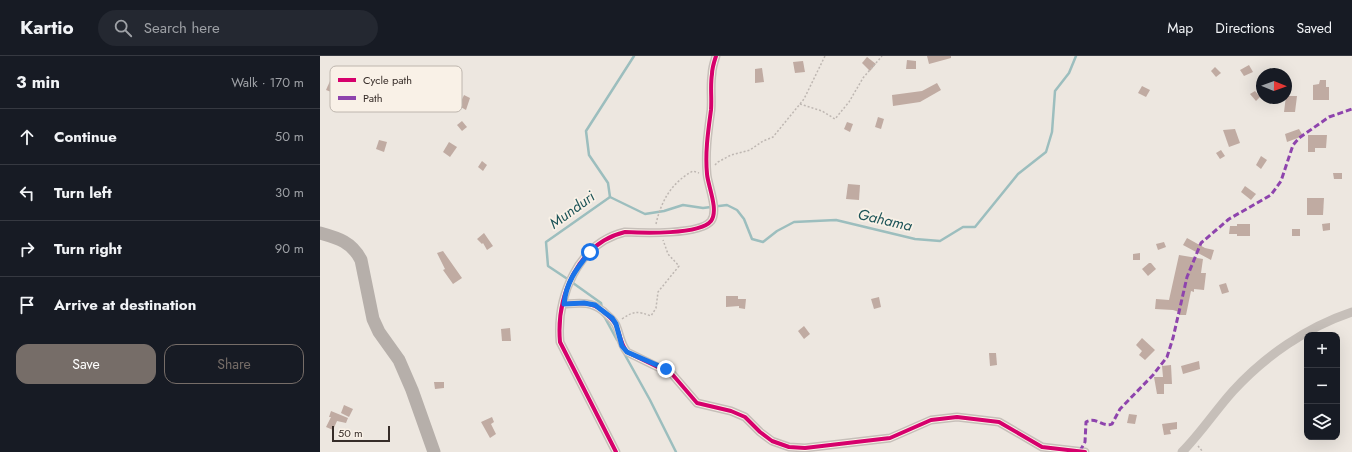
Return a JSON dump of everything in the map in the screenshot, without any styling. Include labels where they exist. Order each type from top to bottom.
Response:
[{"type":"main road","points":[[320,233],[350,244],[361,260],[374,319],[379,332],[399,360],[412,390],[434,452]]},
{"type":"street","points":[[616,452],[560,342],[559,331],[566,290],[574,272],[590,252],[617,234],[625,232],[683,231],[706,225],[710,222],[713,216],[713,201],[707,176],[707,136],[711,109],[712,74],[716,56]]},
{"type":"street","points":[[564,304],[590,303],[612,318],[616,324],[622,346],[627,352],[672,374],[697,403],[731,411],[745,417],[760,432],[772,441],[789,447],[805,448],[890,438],[930,420],[957,417],[986,419],[1004,424],[1036,445],[1042,447],[1085,452]]},
{"type":"street","points":[[1182,452],[1205,427],[1234,390],[1264,362],[1309,330],[1352,312]]},
{"type":"path","points":[[616,324],[632,312],[641,312],[651,316],[656,308],[658,292],[679,266],[668,254],[661,232],[656,224],[660,204],[680,177],[693,171],[707,176],[718,162],[731,155],[750,150],[772,137],[800,104],[816,76],[825,56]]},
{"type":"path","points":[[800,104],[822,111],[834,119],[849,102],[863,78],[882,56]]},
{"type":"building","points":[[927,56],[951,56],[951,58],[929,64]]},
{"type":"building","points":[[867,57],[876,64],[870,71],[862,63]]},
{"type":"building","points":[[907,60],[916,61],[916,69],[906,69]]},
{"type":"building","points":[[803,61],[805,72],[795,73],[793,62]]},
{"type":"building","points":[[1249,65],[1253,72],[1244,76],[1240,70]]},
{"type":"building","points":[[1215,67],[1221,73],[1216,77],[1211,71]]},
{"type":"building","points":[[762,68],[764,82],[755,83],[755,69]]},
{"type":"building","points":[[1320,80],[1326,80],[1326,87],[1329,87],[1329,100],[1313,100],[1313,85],[1319,84]]},
{"type":"building","points":[[330,81],[330,92],[326,90]]},
{"type":"building","points":[[937,83],[941,90],[920,102],[893,106],[892,95],[922,91]]},
{"type":"building","points":[[1142,86],[1150,90],[1146,97],[1138,93]]},
{"type":"building","points":[[1255,91],[1256,101],[1250,94]]},
{"type":"building","points":[[464,95],[470,98],[466,110],[462,108],[462,99]]},
{"type":"building","points":[[1292,96],[1297,96],[1295,112],[1284,112],[1285,104],[1292,104]]},
{"type":"building","points":[[878,117],[884,119],[881,129],[875,127]]},
{"type":"building","points":[[462,121],[467,127],[462,131],[457,125]]},
{"type":"building","points":[[847,122],[853,124],[850,132],[844,129]]},
{"type":"building","points":[[1235,129],[1240,143],[1229,147],[1223,130]]},
{"type":"building","points":[[1299,129],[1303,136],[1287,142],[1285,134]]},
{"type":"building","points":[[1308,135],[1327,135],[1326,148],[1315,148],[1315,152],[1308,152]]},
{"type":"building","points":[[379,140],[387,142],[384,152],[376,149]]},
{"type":"building","points":[[449,142],[457,147],[450,157],[443,152]]},
{"type":"building","points":[[1221,150],[1225,156],[1220,159],[1216,153]]},
{"type":"building","points":[[1261,156],[1267,160],[1261,169],[1256,165]]},
{"type":"building","points":[[482,161],[487,165],[483,171],[478,167]]},
{"type":"building","points":[[1333,173],[1342,173],[1342,179],[1334,179]]},
{"type":"building","points":[[848,184],[860,185],[859,200],[846,199]]},
{"type":"building","points":[[1245,186],[1256,194],[1251,200],[1241,192]]},
{"type":"building","points":[[1307,198],[1324,198],[1323,215],[1307,215]]},
{"type":"building","points":[[1330,223],[1330,230],[1323,231],[1322,224]]},
{"type":"building","points":[[1237,224],[1250,224],[1250,236],[1237,236],[1237,234],[1229,234],[1230,226],[1237,226]]},
{"type":"building","points":[[1292,229],[1300,229],[1300,236],[1292,236]]},
{"type":"building","points":[[484,233],[493,246],[487,250],[483,243],[482,244],[477,239]]},
{"type":"building","points":[[1187,238],[1205,248],[1214,250],[1211,260],[1183,245]]},
{"type":"building","points":[[1164,242],[1166,247],[1158,250],[1156,244]]},
{"type":"building","points":[[443,251],[462,278],[453,284],[443,270],[445,269],[437,253]]},
{"type":"building","points":[[1140,253],[1140,260],[1133,260],[1133,254]]},
{"type":"building","points":[[1179,255],[1203,259],[1201,273],[1206,273],[1204,290],[1194,289],[1194,292],[1191,291],[1186,315],[1179,315],[1179,312],[1173,310],[1155,309],[1156,299],[1169,300]]},
{"type":"building","points":[[1151,263],[1156,269],[1148,276],[1142,269]]},
{"type":"building","points":[[1226,283],[1229,292],[1222,294],[1219,285]]},
{"type":"building","points":[[726,296],[738,296],[738,299],[746,299],[745,309],[739,308],[739,306],[726,307]]},
{"type":"building","points":[[879,297],[881,307],[874,309],[871,299]]},
{"type":"building","points":[[804,326],[810,334],[804,339],[798,331]]},
{"type":"building","points":[[510,328],[511,341],[502,341],[501,329]]},
{"type":"building","points":[[1142,338],[1155,350],[1145,360],[1139,355],[1142,351],[1136,345]]},
{"type":"building","points":[[989,353],[996,353],[997,365],[990,366]]},
{"type":"building","points":[[1199,361],[1200,369],[1183,374],[1181,366]]},
{"type":"building","points":[[1171,365],[1172,384],[1164,384],[1164,394],[1157,394],[1154,377],[1163,377],[1162,366]]},
{"type":"building","points":[[434,382],[444,382],[444,388],[435,389]]},
{"type":"building","points":[[344,405],[353,409],[349,417],[341,413]]},
{"type":"building","points":[[331,411],[348,418],[346,423],[337,421],[333,430],[326,427],[331,417],[329,417]]},
{"type":"building","points":[[1129,414],[1137,415],[1135,424],[1127,423]]},
{"type":"building","points":[[492,417],[494,422],[491,424],[496,434],[490,438],[481,422]]},
{"type":"building","points":[[1177,422],[1177,429],[1170,430],[1171,434],[1164,435],[1162,424]]},
{"type":"waterway","name":"Munduri","points":[[569,280],[548,266],[546,242],[610,197],[608,183],[589,155],[586,131],[634,56]]},
{"type":"waterway","name":"Gahama","points":[[610,197],[645,214],[664,211],[683,205],[703,208],[727,205],[737,210],[744,219],[752,239],[763,242],[777,231],[794,222],[836,220],[915,239],[940,241],[963,227],[975,227],[1018,174],[1046,152],[1052,132],[1055,91],[1069,73],[1076,56]]},
{"type":"waterway","name":"Munduri","points":[[573,283],[601,303],[602,308]]},
{"type":"waterway","name":"Munduri","points":[[604,316],[617,340]]},
{"type":"waterway","name":"Munduri","points":[[625,355],[676,452]]},
{"type":"marked path","points":[[1080,451],[1085,442],[1086,422],[1093,420],[1106,425],[1112,424],[1120,409],[1153,375],[1167,357],[1173,338],[1187,277],[1201,243],[1229,219],[1271,195],[1281,181],[1293,145],[1299,138],[1329,117],[1352,109]]},
{"type":"cycle path","points":[[616,452],[560,342],[562,307],[566,290],[573,274],[583,260],[594,248],[609,238],[625,232],[657,233],[683,231],[705,226],[711,221],[714,211],[714,204],[706,166],[711,110],[711,83],[713,65],[716,56]]},
{"type":"cycle path","points":[[564,304],[585,303],[603,311],[615,323],[627,352],[672,374],[697,403],[731,411],[745,417],[760,432],[772,441],[789,447],[805,448],[890,438],[931,420],[957,417],[999,422],[1042,447],[1085,452]]},
{"type":"route","points":[[590,252],[574,272],[565,293],[564,304],[590,303],[595,305],[612,318],[616,324],[622,346],[627,352],[666,369]]}]
